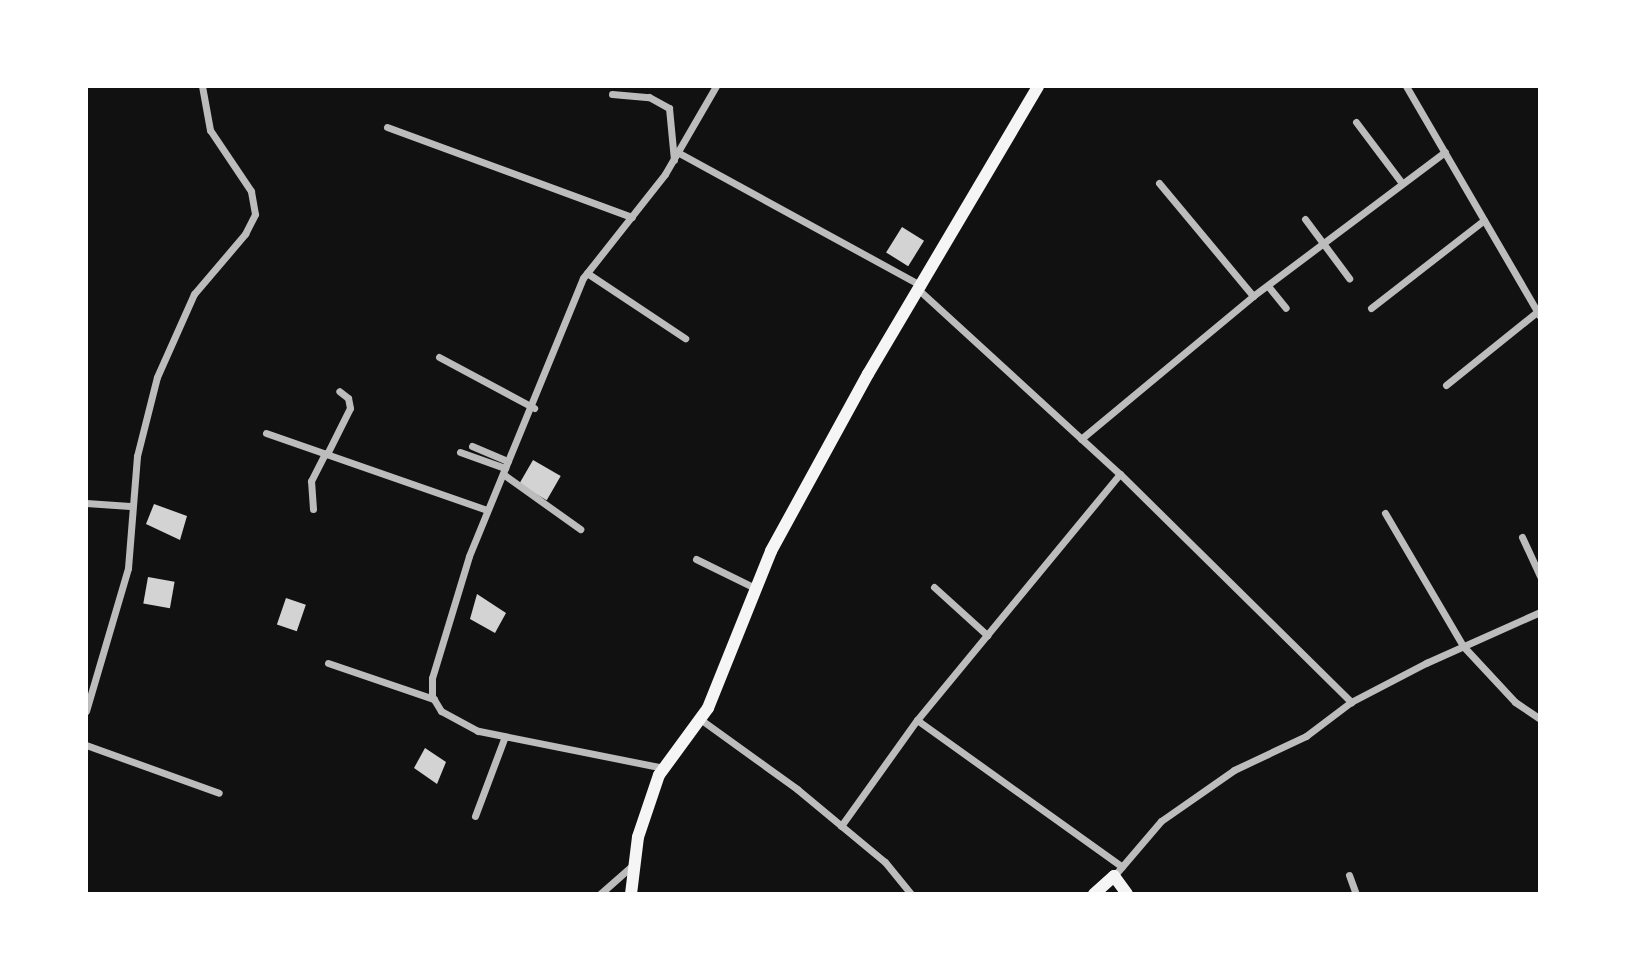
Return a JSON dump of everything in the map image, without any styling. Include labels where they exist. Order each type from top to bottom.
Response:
[{"type":"main road","points":[[631,894],[633,864],[649,802],[664,768],[700,719],[735,644],[755,588],[868,374],[1038,86]]},
{"type":"main road","points":[[1094,894],[1118,871],[1127,894]]},
{"type":"street","points":[[86,711],[128,568],[130,506],[147,407],[181,317],[194,293],[245,234],[255,214],[251,191],[210,130],[202,86]]},
{"type":"street","points":[[434,699],[435,667],[486,510],[534,408],[587,273],[674,161],[716,86]]},
{"type":"street","points":[[1406,86],[1539,314],[1447,385]]},
{"type":"street","points":[[612,94],[649,97],[669,108],[674,161]]},
{"type":"street","points":[[1356,122],[1401,182]]},
{"type":"street","points":[[387,127],[632,217]]},
{"type":"street","points":[[1081,439],[1253,296],[1401,182],[1445,152]]},
{"type":"street","points":[[679,153],[921,288],[1120,474],[1351,702]]},
{"type":"street","points":[[1159,183],[1253,296]]},
{"type":"street","points":[[1305,219],[1349,278]]},
{"type":"street","points":[[1371,308],[1484,220]]},
{"type":"street","points":[[587,273],[685,338]]},
{"type":"street","points":[[1268,286],[1286,308]]},
{"type":"street","points":[[439,357],[534,408]]},
{"type":"street","points":[[313,509],[311,481],[350,408],[348,398],[339,391]]},
{"type":"street","points":[[266,433],[486,510]]},
{"type":"street","points":[[472,446],[505,468],[580,528]]},
{"type":"street","points":[[460,453],[505,468]]},
{"type":"street","points":[[841,826],[917,720],[1120,474]]},
{"type":"street","points":[[86,503],[130,506]]},
{"type":"street","points":[[1385,513],[1463,646],[1516,702],[1540,719]]},
{"type":"street","points":[[1522,537],[1540,576]]},
{"type":"street","points":[[696,559],[755,588]]},
{"type":"street","points":[[934,587],[987,635]]},
{"type":"street","points":[[917,720],[1118,871],[1161,821],[1234,770],[1306,736],[1351,702],[1463,646],[1540,612]]},
{"type":"street","points":[[327,663],[434,699],[452,720],[504,739],[664,768]]},
{"type":"street","points":[[700,719],[885,862],[911,894]]},
{"type":"street","points":[[475,816],[504,739]]},
{"type":"street","points":[[86,744],[219,793]]},
{"type":"street","points":[[600,894],[633,864]]},
{"type":"street","points":[[1349,875],[1356,894]]},
{"type":"building","points":[[902,227],[924,241],[908,266],[886,252]]},
{"type":"building","points":[[533,460],[561,476],[547,500],[519,484]]},
{"type":"building","points":[[154,504],[187,516],[180,540],[146,524]]},
{"type":"building","points":[[148,577],[175,582],[170,608],[143,604]]},
{"type":"building","points":[[477,594],[506,613],[495,633],[470,619]]},
{"type":"building","points":[[286,598],[306,605],[297,631],[277,624]]},
{"type":"building","points":[[425,748],[446,762],[437,784],[414,768]]}]
